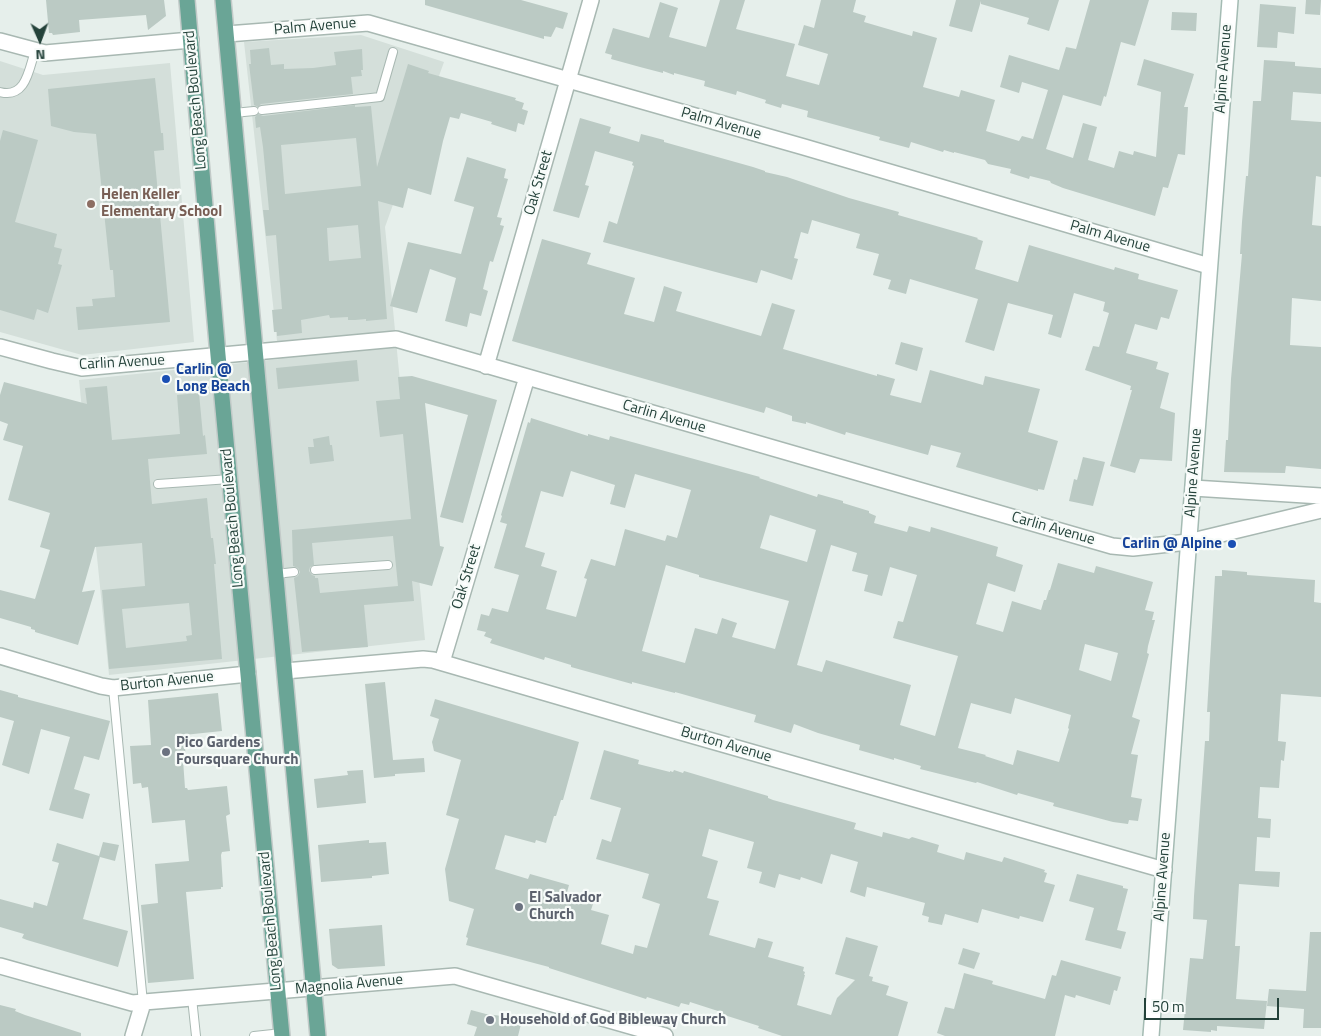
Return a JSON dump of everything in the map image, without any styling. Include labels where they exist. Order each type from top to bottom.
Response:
[{"type":"main road","name":"Long Beach Boulevard","points":[[188,0],[218,355],[282,1034]]},
{"type":"main road","points":[[223,0],[318,1036]]},
{"type":"street","name":"Oak Street","points":[[486,366],[591,0]]},
{"type":"street","name":"Alpine Avenue","points":[[1151,1036],[1230,0]]},
{"type":"street","name":"Palm Avenue","points":[[227,34],[365,22],[804,147],[1209,266]]},
{"type":"street","points":[[0,40],[48,53],[191,40]]},
{"type":"street","name":"Carlin Avenue","points":[[0,346],[82,368],[396,338],[486,366],[1112,546],[1133,548],[1188,542],[1321,510]]},
{"type":"street","name":"Oak Street","points":[[442,662],[526,377]]},
{"type":"street","points":[[1193,488],[1321,496]]},
{"type":"street","name":"Burton Avenue","points":[[0,656],[113,688],[248,674]]},
{"type":"street","name":"Burton Avenue","points":[[285,671],[424,659],[442,662],[1164,870]]},
{"type":"street","name":"Magnolia Avenue","points":[[0,966],[132,1003],[455,976],[665,1036]]},
{"type":"street","points":[[133,1036],[143,1003]]},
{"type":"lane","points":[[0,92],[13,93],[22,86],[35,51]]},
{"type":"lane","points":[[234,113],[380,97],[393,52]]},
{"type":"lane","points":[[158,484],[230,479]]},
{"type":"lane","points":[[314,570],[388,565]]},
{"type":"lane","points":[[276,574],[294,572]]},
{"type":"lane","points":[[113,688],[143,1003]]},
{"type":"lane","points":[[192,998],[196,1036]]},
{"type":"lane","points":[[254,1036],[282,1034]]},
{"type":"shaded area","points":[[361,35],[444,62],[385,227],[425,640],[109,675],[79,380],[279,359],[244,42]]},
{"type":"shaded area","name":"Helen Keller Elementary School","points":[[0,61],[43,75],[170,63],[194,342],[82,355],[0,332]]},
{"type":"building","points":[[46,0],[164,0],[166,16],[148,30],[146,15],[79,20],[80,32],[53,35],[49,33]]},
{"type":"building","points":[[425,0],[521,0],[568,13],[563,29],[556,27],[551,37],[544,36],[544,39],[425,5]]},
{"type":"building","points":[[720,0],[745,0],[736,29],[795,44],[786,76],[819,85],[828,54],[798,45],[804,25],[814,28],[821,0],[856,0],[853,12],[866,16],[864,22],[912,36],[913,31],[937,38],[923,87],[959,97],[961,90],[995,100],[986,131],[1019,141],[1022,136],[1033,139],[1048,90],[1022,82],[1019,93],[1000,87],[1009,55],[1059,70],[1066,47],[1076,49],[1090,0],[1149,0],[1135,46],[1121,42],[1106,97],[1104,96],[1101,106],[1063,95],[1046,149],[1073,158],[1083,123],[1097,127],[1088,160],[1114,168],[1119,151],[1133,155],[1134,151],[1156,157],[1161,92],[1137,85],[1144,59],[1194,74],[1184,107],[1188,107],[1185,155],[1178,154],[1168,188],[1163,187],[1155,216],[1063,188],[1050,181],[1030,176],[1029,179],[1010,173],[1011,169],[988,164],[985,160],[944,150],[943,152],[911,142],[909,148],[879,140],[880,137],[807,117],[808,111],[782,104],[781,108],[765,103],[766,100],[737,91],[736,95],[704,86],[705,81],[674,73],[674,75],[663,71],[663,73],[611,59],[612,55],[605,53],[613,28],[649,38],[660,2],[678,8],[669,37],[706,47]]},
{"type":"building","points":[[956,0],[1059,0],[1049,31],[1027,24],[1029,18],[981,4],[981,1],[972,32],[949,26]]},
{"type":"building","points":[[1306,0],[1321,0],[1320,15],[1305,14]]},
{"type":"building","points":[[1260,4],[1296,7],[1294,34],[1278,32],[1277,48],[1257,47]]},
{"type":"building","points":[[1172,12],[1197,13],[1196,31],[1171,30]]},
{"type":"building","points":[[269,48],[271,65],[284,64],[284,69],[336,65],[334,52],[362,49],[362,76],[351,77],[353,94],[261,104],[258,107],[254,105],[249,64],[251,64],[250,50]]},
{"type":"building","points":[[1264,60],[1295,62],[1295,66],[1321,68],[1321,94],[1293,92],[1291,120],[1321,122],[1321,177],[1316,176],[1312,225],[1321,226],[1321,301],[1292,298],[1290,345],[1321,347],[1321,469],[1286,466],[1285,473],[1224,472],[1242,254],[1240,254],[1242,222],[1246,176],[1248,176],[1253,101],[1261,101]]},
{"type":"building","points":[[408,64],[429,71],[428,73],[516,98],[515,100],[524,103],[522,109],[528,111],[524,125],[518,123],[516,132],[491,124],[492,122],[461,113],[459,119],[450,117],[431,195],[408,188],[403,208],[378,201],[387,319],[348,320],[348,317],[330,318],[329,315],[301,320],[302,333],[277,336],[277,332],[274,332],[272,310],[282,309],[276,235],[266,236],[263,210],[269,210],[260,127],[256,128],[255,117],[258,114],[263,116],[355,105],[355,107],[371,106],[377,167]],"holes":[[[356,138],[361,186],[285,194],[281,145]],[[358,225],[361,258],[329,261],[327,228]]]},
{"type":"building","points":[[155,78],[164,150],[154,151],[170,322],[78,330],[76,307],[93,306],[92,299],[115,297],[113,270],[110,270],[96,134],[74,132],[51,126],[48,89]]},
{"type":"building","points":[[580,118],[611,127],[609,133],[639,142],[641,134],[664,140],[664,142],[787,177],[849,198],[899,212],[898,215],[978,238],[983,241],[975,269],[1018,282],[1029,245],[1114,270],[1115,267],[1139,274],[1138,279],[1178,290],[1169,319],[1161,317],[1157,330],[1135,324],[1126,353],[1158,362],[1156,369],[1169,373],[1160,408],[1175,413],[1172,461],[1140,459],[1135,473],[1110,466],[1132,390],[1130,390],[1131,386],[1085,370],[1093,346],[1099,347],[1109,313],[1103,311],[1105,302],[1074,293],[1061,338],[1048,334],[1053,315],[1008,303],[994,351],[965,342],[978,299],[910,279],[906,294],[888,289],[891,280],[873,275],[879,254],[856,248],[860,234],[812,220],[808,234],[801,232],[794,258],[798,259],[792,280],[761,270],[757,283],[603,242],[609,221],[617,224],[634,166],[632,165],[633,162],[595,151],[585,185],[589,186],[579,218],[553,211]]},
{"type":"building","points":[[3,130],[38,140],[15,222],[57,234],[54,247],[62,249],[58,264],[62,265],[48,313],[37,309],[34,320],[0,310],[0,141]]},
{"type":"building","points":[[467,157],[506,169],[504,178],[508,179],[497,217],[502,218],[500,225],[504,226],[493,262],[490,261],[483,289],[488,291],[481,316],[470,313],[467,327],[445,321],[456,278],[430,269],[417,313],[390,306],[408,242],[461,254],[474,207],[454,201]]},
{"type":"building","points":[[542,239],[591,253],[587,264],[635,278],[624,314],[654,322],[664,286],[682,292],[676,311],[761,336],[772,303],[795,310],[783,349],[877,376],[877,374],[895,379],[890,395],[921,403],[930,370],[983,385],[985,376],[1040,389],[1028,432],[1058,441],[1044,490],[1038,489],[1038,491],[956,467],[961,453],[931,445],[928,455],[846,432],[845,435],[806,422],[806,424],[792,421],[792,416],[766,407],[764,413],[512,341]]},
{"type":"building","points":[[901,342],[923,348],[917,371],[895,364]]},
{"type":"building","points":[[357,360],[359,381],[278,389],[276,368]]},
{"type":"building","points":[[412,376],[497,400],[463,523],[440,517],[468,415],[425,403],[440,546],[444,547],[432,586],[412,581],[414,601],[364,605],[368,647],[302,652],[294,578],[300,572],[298,568],[293,566],[292,530],[411,519],[403,434],[380,437],[376,401],[400,399],[398,377]],"holes":[[[393,536],[398,586],[320,593],[318,578],[315,578],[309,571],[310,567],[314,565],[312,543]]]},
{"type":"building","points":[[4,382],[87,404],[85,388],[107,386],[112,440],[180,434],[177,395],[199,393],[203,436],[205,435],[207,454],[148,459],[152,504],[207,498],[216,564],[214,564],[222,659],[109,669],[102,590],[145,586],[142,543],[95,547],[82,592],[95,590],[78,645],[35,632],[31,627],[0,618],[0,590],[35,599],[50,550],[40,547],[50,513],[8,500],[23,446],[3,440],[8,424],[0,421],[0,395]],"holes":[[[189,603],[192,635],[186,636],[187,641],[126,648],[122,609]]]},
{"type":"building","points":[[531,418],[588,436],[588,434],[609,440],[610,436],[760,477],[817,497],[818,494],[843,501],[843,503],[869,511],[869,513],[876,516],[874,523],[907,532],[909,526],[930,532],[931,527],[998,547],[996,556],[1023,565],[1015,592],[988,583],[976,624],[1003,632],[1012,601],[1041,610],[1050,590],[1058,563],[1094,573],[1096,566],[1153,582],[1145,610],[1154,612],[1152,620],[1155,620],[1148,646],[1147,653],[1149,654],[1132,717],[1140,720],[1131,754],[1138,755],[1131,797],[1142,799],[1138,821],[1129,820],[1128,824],[1113,822],[1053,806],[1054,803],[920,769],[921,766],[859,750],[860,745],[794,724],[791,733],[754,722],[756,715],[675,692],[632,682],[632,684],[571,667],[571,665],[545,657],[544,660],[490,643],[492,639],[484,636],[486,632],[477,630],[481,614],[489,616],[492,608],[508,612],[519,575],[494,568],[507,524],[500,522],[501,515],[528,422],[530,423]],"holes":[[[571,471],[615,485],[610,504],[625,508],[635,474],[691,490],[677,538],[667,535],[665,541],[625,529],[615,566],[591,559],[584,578],[587,579],[576,617],[546,609],[557,571],[541,566],[545,553],[525,547],[541,491],[563,497]],[[770,515],[816,530],[807,562],[760,548]],[[831,545],[857,553],[852,571],[868,575],[864,591],[882,596],[890,567],[917,575],[903,622],[898,621],[893,638],[958,656],[935,736],[900,725],[911,685],[826,660],[822,672],[797,665]],[[666,565],[699,575],[699,577],[789,601],[775,649],[732,637],[737,623],[722,618],[717,634],[695,628],[685,663],[642,651]],[[1085,644],[1118,653],[1111,681],[1079,670]],[[1015,698],[1071,715],[1069,729],[1059,762],[1017,750],[1013,765],[986,755],[958,748],[971,703],[1011,714]]]},
{"type":"building","points":[[329,436],[334,461],[310,464],[308,447],[314,447],[313,439]]},
{"type":"building","points":[[1083,457],[1105,462],[1093,506],[1069,501],[1074,479],[1077,480]]},
{"type":"building","points":[[1222,570],[1247,572],[1247,575],[1315,580],[1314,602],[1321,603],[1321,697],[1281,694],[1278,741],[1286,742],[1284,761],[1281,760],[1279,788],[1260,787],[1258,818],[1271,819],[1270,838],[1257,837],[1255,871],[1280,872],[1279,887],[1239,884],[1235,946],[1240,946],[1236,999],[1267,1001],[1264,1029],[1217,1026],[1217,1031],[1211,1030],[1211,1032],[1183,1030],[1190,958],[1203,959],[1207,920],[1193,919],[1205,741],[1209,741],[1210,712],[1207,712],[1215,576],[1222,576]]},
{"type":"building","points":[[385,682],[393,760],[424,758],[425,772],[395,774],[395,776],[374,778],[365,684]]},
{"type":"building","points":[[0,690],[18,695],[18,697],[110,721],[99,760],[84,756],[74,789],[90,794],[83,819],[49,810],[70,737],[41,729],[29,774],[2,765],[14,721],[0,717]]},
{"type":"building","points":[[218,693],[222,731],[184,735],[186,759],[183,760],[185,788],[188,790],[227,786],[230,814],[226,816],[230,851],[222,852],[221,855],[223,887],[221,889],[186,892],[194,979],[148,983],[141,905],[158,903],[155,864],[189,861],[185,820],[152,823],[148,787],[142,788],[141,783],[133,784],[130,746],[151,745],[148,700]]},
{"type":"building","points":[[435,699],[579,742],[563,800],[561,800],[556,816],[554,816],[546,843],[536,840],[535,843],[505,835],[495,869],[528,879],[530,874],[569,885],[566,896],[593,904],[591,910],[609,915],[601,944],[633,954],[635,945],[647,948],[660,904],[642,898],[649,874],[596,859],[602,839],[611,842],[621,808],[590,799],[604,750],[639,760],[638,764],[670,772],[674,770],[683,773],[684,771],[768,796],[768,798],[773,800],[856,823],[854,829],[882,837],[883,832],[909,839],[912,837],[939,845],[937,852],[964,860],[966,852],[1002,862],[1004,857],[1045,870],[1044,872],[1047,873],[1044,882],[1055,885],[1043,922],[1020,916],[1019,919],[982,909],[978,923],[945,914],[942,925],[928,922],[929,917],[922,915],[925,903],[867,887],[865,897],[850,892],[858,862],[831,854],[822,884],[801,877],[800,880],[779,874],[775,888],[759,883],[762,872],[747,868],[754,842],[709,829],[702,856],[718,861],[707,898],[719,901],[709,935],[755,948],[758,938],[773,942],[768,957],[804,967],[805,975],[797,1005],[831,1015],[837,998],[855,980],[835,974],[846,937],[878,946],[869,976],[873,977],[872,981],[889,986],[886,995],[908,1002],[898,1036],[782,1036],[690,1002],[689,1005],[681,1003],[679,1007],[647,997],[646,999],[549,967],[466,945],[468,938],[466,937],[474,909],[449,901],[445,869],[459,819],[446,815],[461,760],[434,751],[432,742],[439,719],[430,716]]},
{"type":"building","points":[[363,770],[366,803],[317,808],[314,779],[348,775],[347,771]]},
{"type":"building","points":[[369,840],[369,843],[386,842],[389,874],[372,876],[372,878],[321,882],[318,845]]},
{"type":"building","points":[[103,842],[119,845],[115,861],[100,857],[83,919],[128,931],[118,967],[27,940],[22,938],[24,934],[0,927],[0,899],[33,908],[34,902],[47,906],[59,863],[52,861],[57,843],[99,856]]},
{"type":"building","points":[[1077,874],[1128,889],[1117,930],[1126,932],[1121,949],[1085,940],[1094,908],[1069,901]]},
{"type":"building","points":[[382,925],[385,966],[338,969],[332,965],[329,929]]},
{"type":"building","points":[[1310,932],[1321,932],[1321,1028],[1303,1028],[1304,1009],[1267,1006],[1269,989],[1306,991]]},
{"type":"building","points":[[963,948],[980,953],[974,969],[958,964]]},
{"type":"building","points":[[1061,960],[1121,977],[1117,991],[1114,990],[1110,1005],[1076,995],[1075,998],[1065,995],[1055,1036],[945,1036],[937,1033],[945,1007],[954,1009],[964,973],[993,981],[992,984],[1045,999],[1052,975],[1056,976]]},
{"type":"building","points":[[0,1005],[81,1033],[81,1036],[0,1036]]},
{"type":"building","name":"Household of God Bibleway Church","points":[[471,1010],[502,1016],[521,1024],[518,1036],[474,1036],[477,1027],[467,1024]]},
{"type":"place","name":"Helen Keller Elementary School","points":[[91,204]]},
{"type":"place","name":"Carlin @ Long Beach","points":[[166,379]]},
{"type":"place","name":"Carlin @ Alpine","points":[[1232,544]]},
{"type":"place","name":"Pico Gardens Foursquare Church","points":[[166,752]]},
{"type":"place","name":"El Salvador Church","points":[[519,907]]},
{"type":"place","name":"Household of God Bibleway Church","points":[[490,1020]]}]
